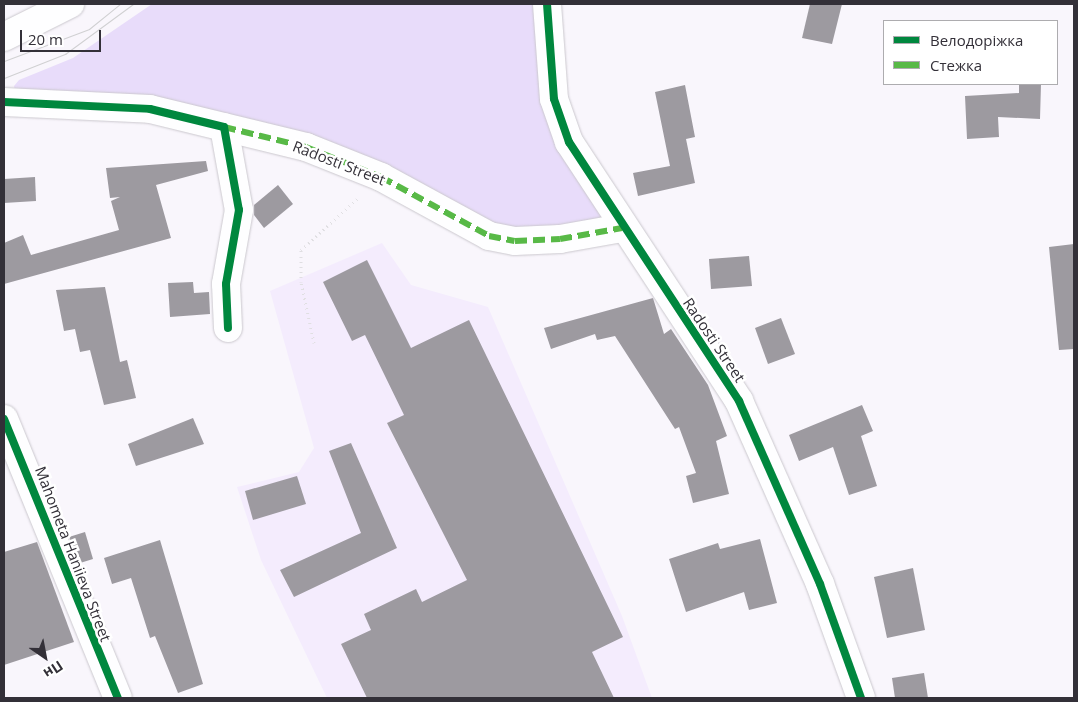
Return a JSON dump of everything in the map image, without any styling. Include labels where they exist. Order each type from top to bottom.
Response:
[{"type":"street","points":[[4,37],[70,4]]},
{"type":"street","name":"Radosti Street","points":[[547,4],[559,117],[579,163],[739,401],[820,584],[861,698]]},
{"type":"street","points":[[4,102],[150,109],[224,127],[239,210],[226,284],[228,328]]},
{"type":"street","name":"Radosti Street","points":[[224,127],[306,147],[381,177],[489,236],[516,241],[552,240],[622,228]]},
{"type":"street","name":"Mahometa Haniieva Street","points":[[4,419],[118,698]]},
{"type":"path","points":[[314,343],[301,282],[301,250],[381,177]]},
{"type":"shaded area","points":[[152,4],[547,4],[554,99],[622,228],[537,241],[305,147],[17,101],[14,86],[19,80],[73,58]]},
{"type":"shaded area","points":[[382,243],[411,285],[488,307],[622,616],[652,698],[327,698],[261,560],[237,487],[299,472],[314,448],[270,291]]},
{"type":"building","points":[[810,4],[842,4],[832,44],[802,38]]},
{"type":"building","points":[[685,85],[695,137],[686,139],[695,183],[638,196],[633,173],[670,166],[655,92]]},
{"type":"building","points":[[1019,85],[1041,85],[1040,119],[998,117],[999,137],[967,139],[965,96],[1019,93]]},
{"type":"building","points":[[206,161],[208,171],[156,185],[171,238],[4,284],[4,243],[23,235],[31,255],[119,230],[111,201],[120,197],[110,198],[106,168]]},
{"type":"building","points":[[35,177],[36,201],[4,203],[4,179]]},
{"type":"building","points":[[278,185],[293,204],[264,228],[254,215],[254,205]]},
{"type":"building","points":[[1074,244],[1074,349],[1059,350],[1049,247]]},
{"type":"building","points":[[749,256],[752,286],[711,289],[709,259]]},
{"type":"building","points":[[367,260],[411,348],[469,320],[623,637],[592,652],[614,698],[367,698],[341,644],[371,630],[364,614],[416,589],[422,602],[467,580],[387,423],[404,415],[365,335],[352,341],[323,282]]},
{"type":"building","points":[[193,282],[194,293],[209,292],[210,314],[170,317],[168,283]]},
{"type":"building","points":[[105,287],[120,362],[127,360],[136,398],[104,405],[90,350],[80,352],[75,329],[64,331],[56,290]]},
{"type":"building","points":[[653,298],[664,334],[671,329],[708,385],[727,436],[716,441],[729,494],[693,503],[686,476],[696,473],[679,427],[675,429],[615,336],[597,340],[595,334],[551,349],[544,328]]},
{"type":"building","points":[[781,318],[795,354],[768,364],[755,328]]},
{"type":"building","points":[[862,405],[873,431],[861,436],[877,486],[849,495],[833,447],[799,461],[789,435]]},
{"type":"building","points":[[193,418],[204,444],[136,466],[128,444]]},
{"type":"building","points":[[351,443],[397,548],[294,597],[280,570],[361,533],[329,451]]},
{"type":"building","points":[[297,476],[306,504],[253,520],[245,491]]},
{"type":"building","points":[[85,532],[93,559],[80,563],[69,537]]},
{"type":"building","points":[[760,539],[777,603],[749,610],[744,592],[686,612],[669,559],[718,543],[720,549]]},
{"type":"building","points":[[160,540],[203,684],[178,693],[155,636],[150,638],[131,578],[112,584],[104,558]]},
{"type":"building","points":[[37,542],[74,642],[4,665],[4,552]]},
{"type":"building","points":[[913,568],[925,630],[887,638],[874,577]]},
{"type":"building","points":[[924,673],[928,698],[895,698],[892,678]]},
{"type":"tram line","points":[[4,61],[89,29],[120,4]]},
{"type":"tram line","points":[[4,78],[65,54],[133,4]]},
{"type":"marked path","points":[[224,127],[306,147],[381,177],[489,236],[515,241],[560,239],[622,228]]},
{"type":"cycle path","points":[[547,4],[554,99],[569,142],[739,401],[820,584],[861,698]]},
{"type":"cycle path","points":[[4,102],[150,109],[224,127],[239,210],[226,284],[228,328]]},
{"type":"cycle path","points":[[4,419],[118,698]]}]
